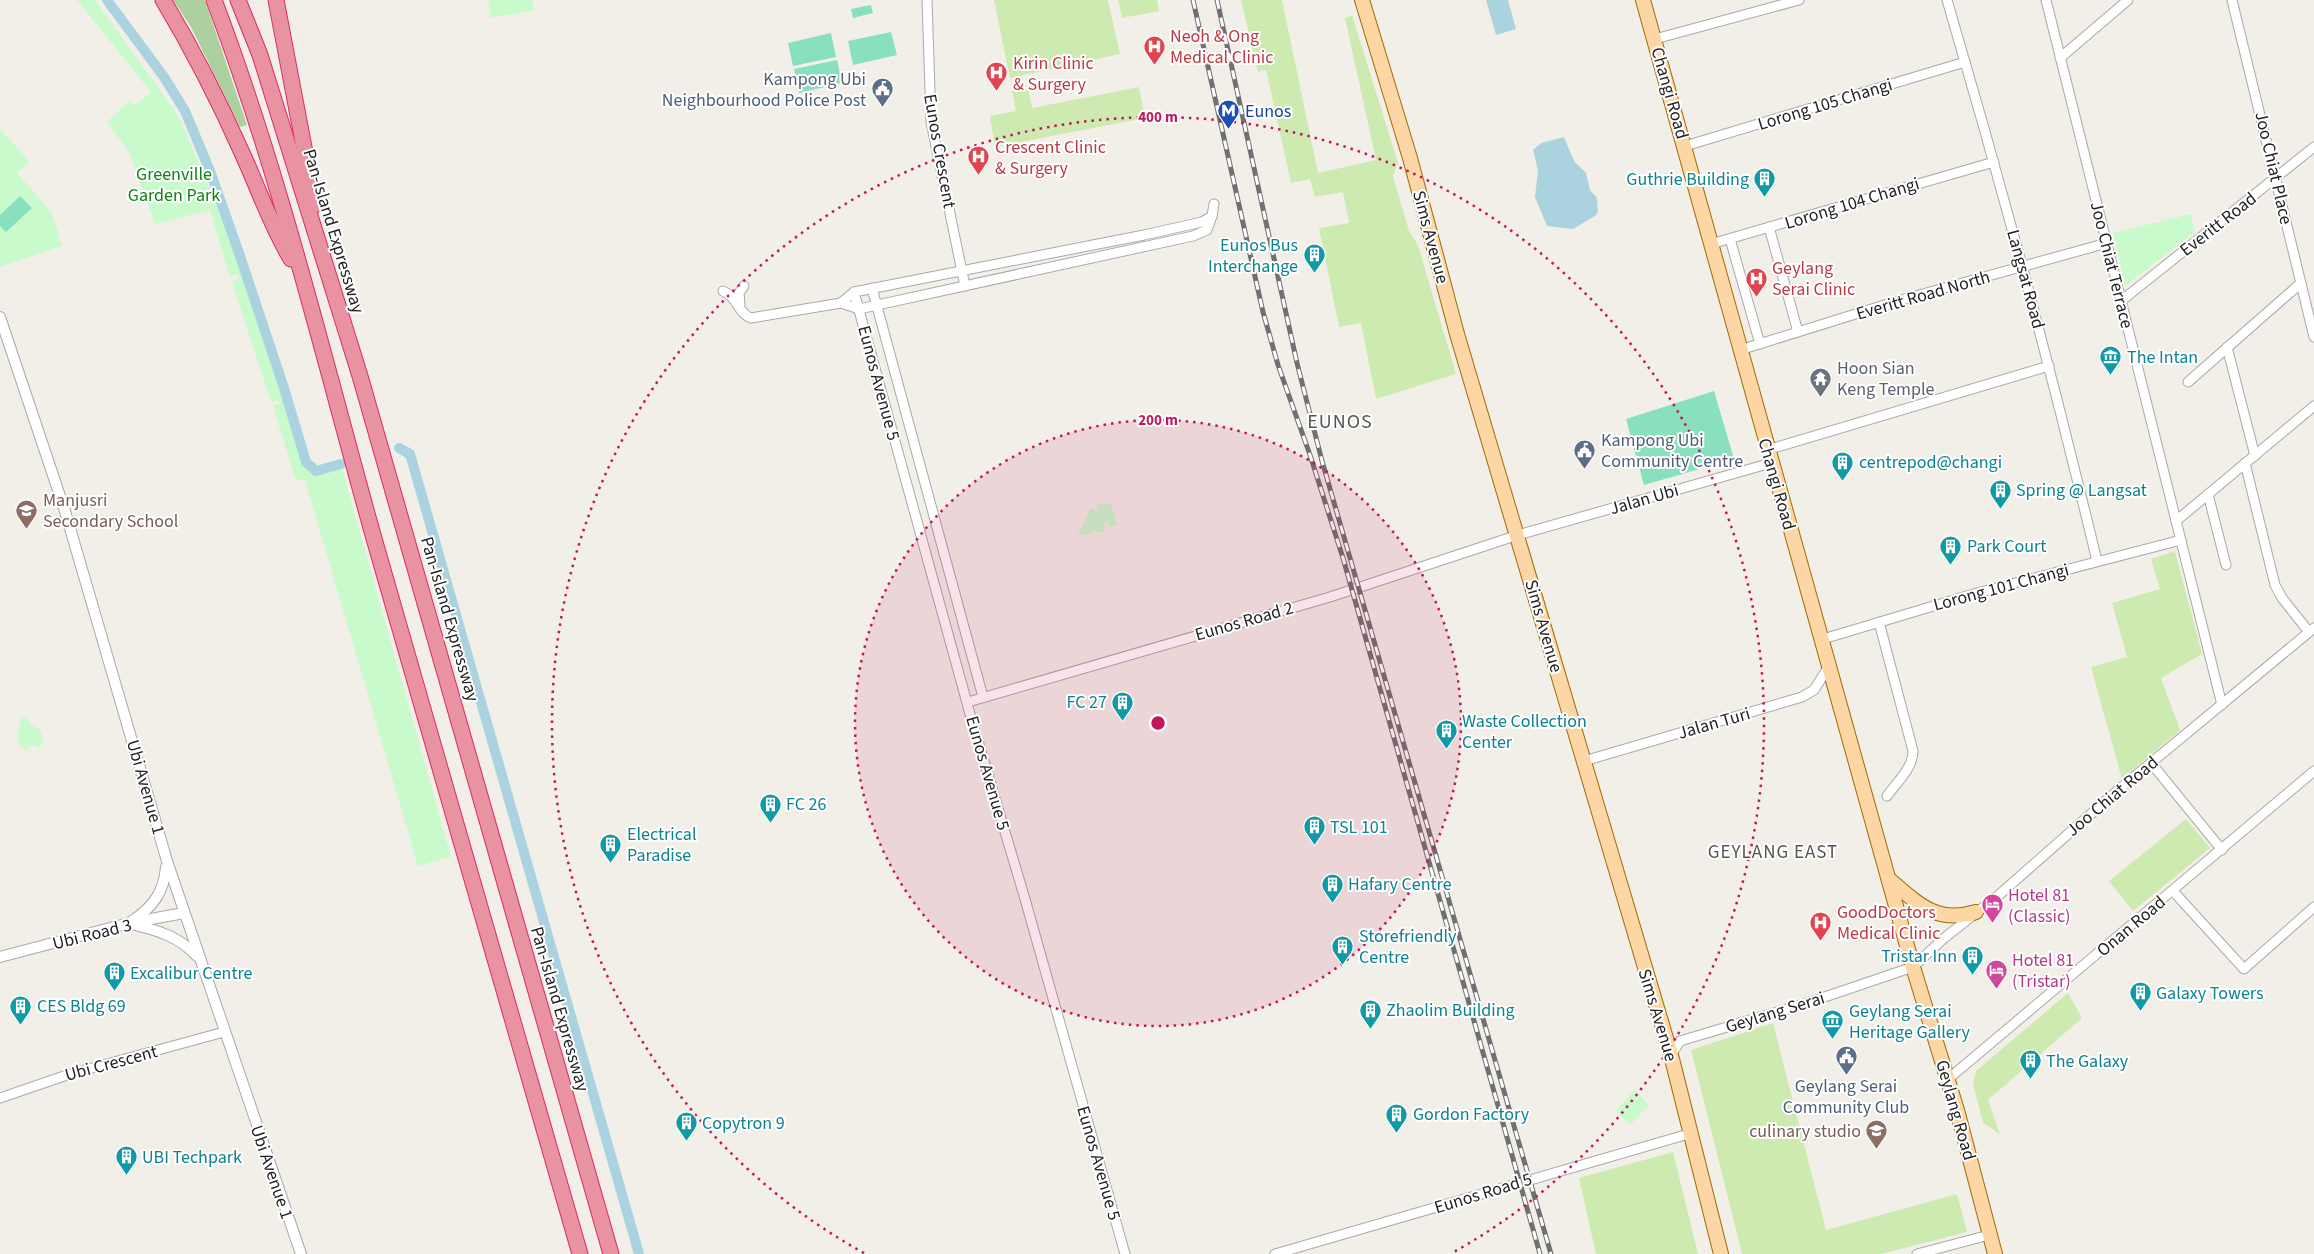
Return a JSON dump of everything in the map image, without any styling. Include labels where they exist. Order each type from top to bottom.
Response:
[{"type":"highway","points":[[163,0],[194,52],[232,128],[279,239],[301,275]]},
{"type":"highway","points":[[214,0],[238,63],[270,161],[580,1254]]},
{"type":"highway","name":"Pan-Island Expressway","points":[[238,0],[260,55],[394,493],[612,1254]]},
{"type":"highway","points":[[276,0],[325,263]]},
{"type":"main road","name":"Sims Avenue","points":[[1362,0],[1410,158],[1457,334],[1671,1055],[1721,1254]]},
{"type":"main road","name":"Changi Road","points":[[1643,0],[1685,146],[1769,456],[1823,639],[1913,967]]},
{"type":"main road","points":[[1890,880],[1917,903],[1938,915],[1961,917],[1976,912]]},
{"type":"main road","name":"Geylang Road","points":[[1913,967],[1947,1080],[1995,1254]]},
{"type":"street","name":"Eunos Crescent","points":[[928,0],[931,122],[966,286]]},
{"type":"street","points":[[1655,39],[1799,0]]},
{"type":"street","name":"Langsat Road","points":[[1947,0],[2023,265],[2097,561]]},
{"type":"street","name":"Joo Chiat Terrace","points":[[2046,0],[2222,705]]},
{"type":"street","points":[[2060,58],[2128,0]]},
{"type":"street","name":"Joo Chiat Place","points":[[2232,0],[2277,178],[2314,336]]},
{"type":"street","name":"Lorong 105 Changi","points":[[1685,146],[1965,62]]},
{"type":"street","name":"Everitt Road","points":[[2121,301],[2277,178],[2314,146]]},
{"type":"street","name":"Lorong 104 Changi","points":[[1711,244],[1994,162]]},
{"type":"street","points":[[724,291],[733,296],[747,317],[755,318],[841,303],[859,309],[877,306],[1194,236],[1207,230],[1214,204]]},
{"type":"street","points":[[841,303],[854,292],[1144,235],[1202,222],[1212,216]]},
{"type":"street","points":[[1769,227],[1798,332]]},
{"type":"street","points":[[1730,239],[1760,344]]},
{"type":"street","name":"Everitt Road North","points":[[1740,350],[1894,302],[2106,243]]},
{"type":"street","points":[[2188,382],[2301,283]]},
{"type":"street","points":[[741,310],[740,293],[744,286]]},
{"type":"street","name":"Eunos Avenue 5","points":[[872,288],[983,698]]},
{"type":"street","name":"Eunos Avenue 5","points":[[854,292],[1125,1254]]},
{"type":"street","name":"Ubi Avenue 1","points":[[0,317],[65,511],[167,861],[301,1254]]},
{"type":"street","points":[[2228,347],[2255,456]]},
{"type":"street","name":"Jalan Ubi","points":[[1518,535],[1769,456],[1854,424],[2049,366]]},
{"type":"street","points":[[2176,521],[2314,406]]},
{"type":"street","points":[[2245,463],[2275,585],[2282,598],[2312,630]]},
{"type":"street","points":[[2208,494],[2226,565]]},
{"type":"street","name":"Eunos Road 2","points":[[968,702],[1330,597],[1518,535]]},
{"type":"street","name":"Lorong 101 Changi","points":[[1823,639],[1977,593],[2181,540]]},
{"type":"street","points":[[1879,622],[1913,751],[1913,760],[1908,769],[1887,796]]},
{"type":"street","name":"Joo Chiat Road","points":[[1913,967],[2151,764],[2312,630]]},
{"type":"street","name":"Jalan Turi","points":[[1584,761],[1802,697],[1814,690],[1829,665]]},
{"type":"street","points":[[2151,764],[2222,850]]},
{"type":"street","name":"Onan Road","points":[[1947,1080],[2314,771]]},
{"type":"street","points":[[129,923],[144,913],[159,897],[165,881],[167,861]]},
{"type":"street","points":[[2173,891],[2244,969],[2314,907]]},
{"type":"street","name":"Ubi Road 3","points":[[0,958],[129,923],[184,913]]},
{"type":"street","points":[[129,923],[172,936],[186,944],[200,959]]},
{"type":"street","name":"Geylang Serai","points":[[1671,1055],[1680,1041],[1804,1004],[1913,967]]},
{"type":"street","name":"Ubi Crescent","points":[[0,1098],[70,1074],[224,1032]]},
{"type":"street","name":"Eunos Road 5","points":[[1275,1254],[1692,1133]]},
{"type":"street","points":[[1917,1254],[1989,1235]]},
{"type":"green space","name":"Greenville Garden Park","points":[[77,0],[95,0],[179,117],[217,205],[277,379],[303,465],[314,476],[342,468],[451,857],[418,866],[305,480],[301,481],[295,478],[273,406],[279,404],[278,400],[271,402],[232,282],[239,279],[238,274],[230,277],[210,210],[155,224],[129,152],[107,122],[130,101],[134,106],[151,92]]},
{"type":"green space","points":[[173,0],[205,0],[247,125],[240,127],[191,27]]},
{"type":"green space","points":[[488,0],[532,0],[534,10],[491,18]]},
{"type":"green space","points":[[994,0],[1108,0],[1120,54],[1010,78]]},
{"type":"green space","points":[[1118,0],[1157,0],[1159,11],[1122,18]]},
{"type":"green space","points":[[1241,0],[1282,0],[1318,173],[1376,160],[1345,18],[1352,15],[1398,163],[1393,176],[1409,231],[1418,245],[1456,374],[1376,399],[1361,323],[1339,327],[1319,228],[1349,223],[1343,192],[1315,197],[1310,179],[1291,183],[1266,70],[1258,72]]},
{"type":"green space","points":[[871,5],[873,13],[853,18],[851,9]]},
{"type":"green space","points":[[891,32],[897,55],[853,65],[848,41]]},
{"type":"green space","points":[[831,33],[836,57],[793,66],[788,43]]},
{"type":"green space","points":[[837,60],[842,83],[799,93],[794,69]]},
{"type":"green space","points":[[1139,87],[1145,118],[995,147],[990,116],[1016,111],[1012,91],[1028,88],[1032,108]]},
{"type":"green space","points":[[0,129],[29,161],[17,173],[52,213],[62,246],[0,267]]},
{"type":"green space","points":[[20,196],[32,208],[6,232],[0,226],[0,215]]},
{"type":"green space","points":[[2191,214],[2195,232],[2125,286],[2113,233]]},
{"type":"green space","points":[[1714,391],[1734,459],[1644,485],[1626,419]]},
{"type":"green space","points":[[1098,504],[1111,504],[1117,524],[1110,528],[1107,522],[1104,523],[1105,530],[1101,533],[1094,530],[1090,535],[1078,535],[1091,508],[1097,511]]},
{"type":"green space","points":[[2175,551],[2202,654],[2161,678],[2180,730],[2122,779],[2091,667],[2127,657],[2112,603],[2160,589],[2151,559]]},
{"type":"green space","points":[[26,717],[30,724],[40,730],[43,740],[38,750],[38,746],[28,745],[27,751],[19,745],[17,735],[21,718]]},
{"type":"green space","points":[[2186,819],[2210,848],[2133,911],[2109,881]]},
{"type":"green space","points":[[2068,993],[2082,1018],[1988,1100],[2000,1134],[1983,1123],[1973,1084],[1976,1071]]},
{"type":"green space","points":[[1773,1023],[1826,1230],[1957,1194],[1967,1232],[1881,1254],[1742,1254],[1691,1050]]},
{"type":"green space","points":[[1635,1089],[1649,1105],[1630,1125],[1616,1111]]},
{"type":"green space","points":[[1673,1152],[1698,1254],[1596,1254],[1579,1178]]},
{"type":"water","points":[[1486,0],[1508,0],[1516,29],[1496,35]]},
{"type":"water","points":[[1564,137],[1574,161],[1586,173],[1590,190],[1597,198],[1598,212],[1595,216],[1573,229],[1547,226],[1535,197],[1538,170],[1533,150],[1541,143]]},
{"type":"waterway","points":[[107,0],[164,77],[185,111],[210,171],[240,256],[284,388],[306,462],[316,471],[341,464]]},
{"type":"waterway","points":[[399,448],[410,454],[639,1254]]},
{"type":"railway","points":[[1193,0],[1263,312],[1278,365],[1310,455],[1343,558],[1540,1254]]},
{"type":"railway","points":[[1217,0],[1297,363],[1322,461],[1551,1254]]},
{"type":"place","name":"Neoh & Ong Medical Clinic","points":[[1154,65]]},
{"type":"place","name":"Kirin Clinic & Surgery","points":[[997,92]]},
{"type":"place","name":"Kampong Ubi Neighbourhood Police Post","points":[[882,108]]},
{"type":"place","name":"Eunos","points":[[1229,130]]},
{"type":"place","name":"Crescent Clinic & Surgery","points":[[979,176]]},
{"type":"place","name":"Guthrie Building","points":[[1765,198]]},
{"type":"place","name":"Eunos Bus Interchange","points":[[1314,274]]},
{"type":"place","name":"Geylang Serai Clinic","points":[[1756,297]]},
{"type":"place","name":"The Intan","points":[[2111,376]]},
{"type":"place","name":"Hoon Sian Keng Temple","points":[[1821,397]]},
{"type":"place","name":"Kampong Ubi Community Centre","points":[[1585,469]]},
{"type":"place","name":"centrepod@changi","points":[[1843,481]]},
{"type":"place","name":"Spring @ Langsat","points":[[2000,509]]},
{"type":"place","name":"Manjusri Secondary School","points":[[27,529]]},
{"type":"place","name":"Park Court","points":[[1951,565]]},
{"type":"place","name":"FC 27","points":[[1123,721]]},
{"type":"place","name":"Waste Collection Center","points":[[1446,750]]},
{"type":"place","name":"FC 26","points":[[770,823]]},
{"type":"place","name":"TSL 101","points":[[1314,846]]},
{"type":"place","name":"Electrical Paradise","points":[[611,863]]},
{"type":"place","name":"Hafary Centre","points":[[1332,903]]},
{"type":"place","name":"Hotel 81 (Classic)","points":[[1992,924]]},
{"type":"place","name":"GoodDoctors Medical Clinic","points":[[1821,941]]},
{"type":"place","name":"Storefriendly Centre","points":[[1343,965]]},
{"type":"place","name":"Tristar Inn","points":[[1973,975]]},
{"type":"place","name":"Hotel 81 (Tristar)","points":[[1996,989]]},
{"type":"place","name":"Excalibur Centre","points":[[114,992]]},
{"type":"place","name":"Galaxy Towers","points":[[2140,1012]]},
{"type":"place","name":"CES Bldg 69","points":[[21,1025]]},
{"type":"place","name":"Zhaolim Building","points":[[1370,1029]]},
{"type":"place","name":"Geylang Serai Heritage Gallery","points":[[1833,1040]]},
{"type":"place","name":"Geylang Serai Community Club","points":[[1846,1075]]},
{"type":"place","name":"The Galaxy","points":[[2030,1080]]},
{"type":"place","name":"Gordon Factory","points":[[1397,1133]]},
{"type":"place","name":"Copytron 9","points":[[686,1142]]},
{"type":"place","name":"culinary studio","points":[[1877,1150]]},
{"type":"place","name":"UBI Techpark","points":[[126,1176]]},
{"type":"district","name":"EUNOS","points":[[1340,421]]},
{"type":"district","name":"GEYLANG EAST","points":[[1773,851]]}]
